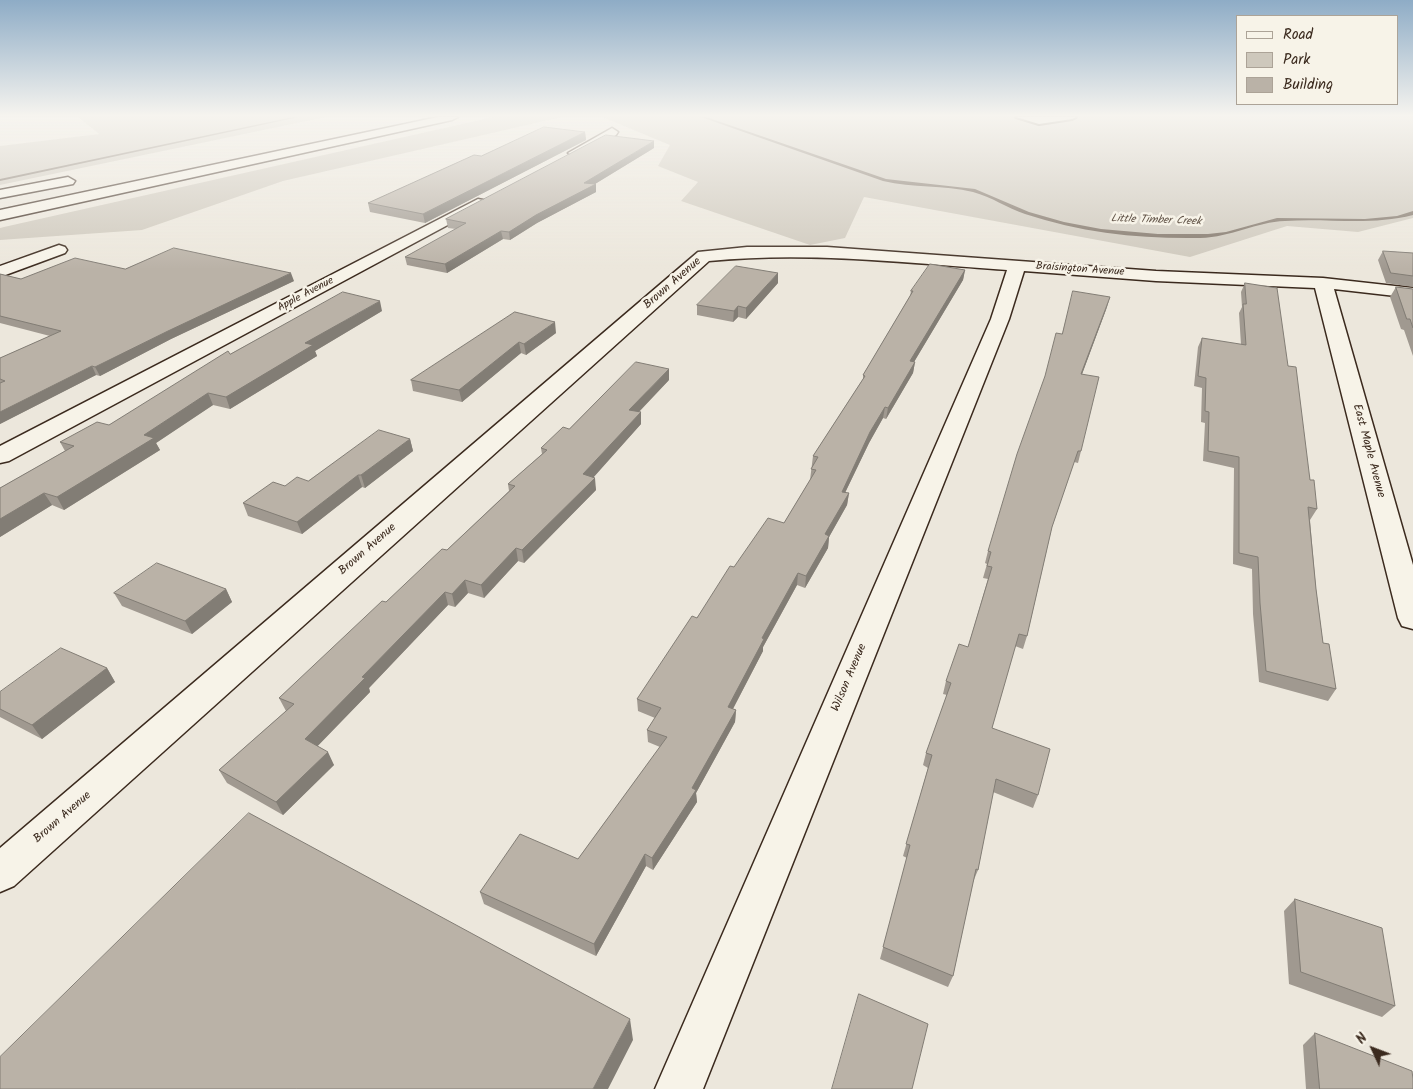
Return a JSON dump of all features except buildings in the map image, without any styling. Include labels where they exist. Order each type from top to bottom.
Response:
[{"type":"main road","points":[[0,215],[211,168]]},
{"type":"main road","points":[[0,194],[80,179],[0,198]]},
{"type":"main road","points":[[0,223],[80,202],[141,183]]},
{"type":"main road","name":"Apple Avenue","points":[[0,456],[497,193]]},
{"type":"main road","points":[[0,272],[59,250]]},
{"type":"main road","name":"Braisington Avenue","points":[[746,252],[827,252],[1156,276],[1323,283],[1413,293]]},
{"type":"main road","name":"Brown Avenue","points":[[0,873],[704,256],[746,252]]},
{"type":"main road","name":"Wilson Avenue","points":[[679,1089],[1000,319],[1017,266]]},
{"type":"main road","name":"East Maple Avenue","points":[[1323,283],[1413,618]]},
{"type":"green space","points":[[0,168],[82,168],[0,185]]},
{"type":"green space","points":[[267,168],[340,168],[283,181],[142,230],[0,240],[0,228]]},
{"type":"green space","points":[[663,168],[1413,168],[1413,218],[1358,232],[1287,226],[1190,257],[864,197],[845,238],[810,245],[681,201],[698,182]]},
{"type":"waterway","name":"Little Timber Creek","points":[[0,180],[57,168]]},
{"type":"waterway","name":"Little Timber Creek","points":[[850,168],[885,180],[975,191],[1045,219],[1120,233],[1158,236],[1208,236],[1226,234],[1262,223],[1285,219],[1365,221],[1381,220],[1413,213]]}]
